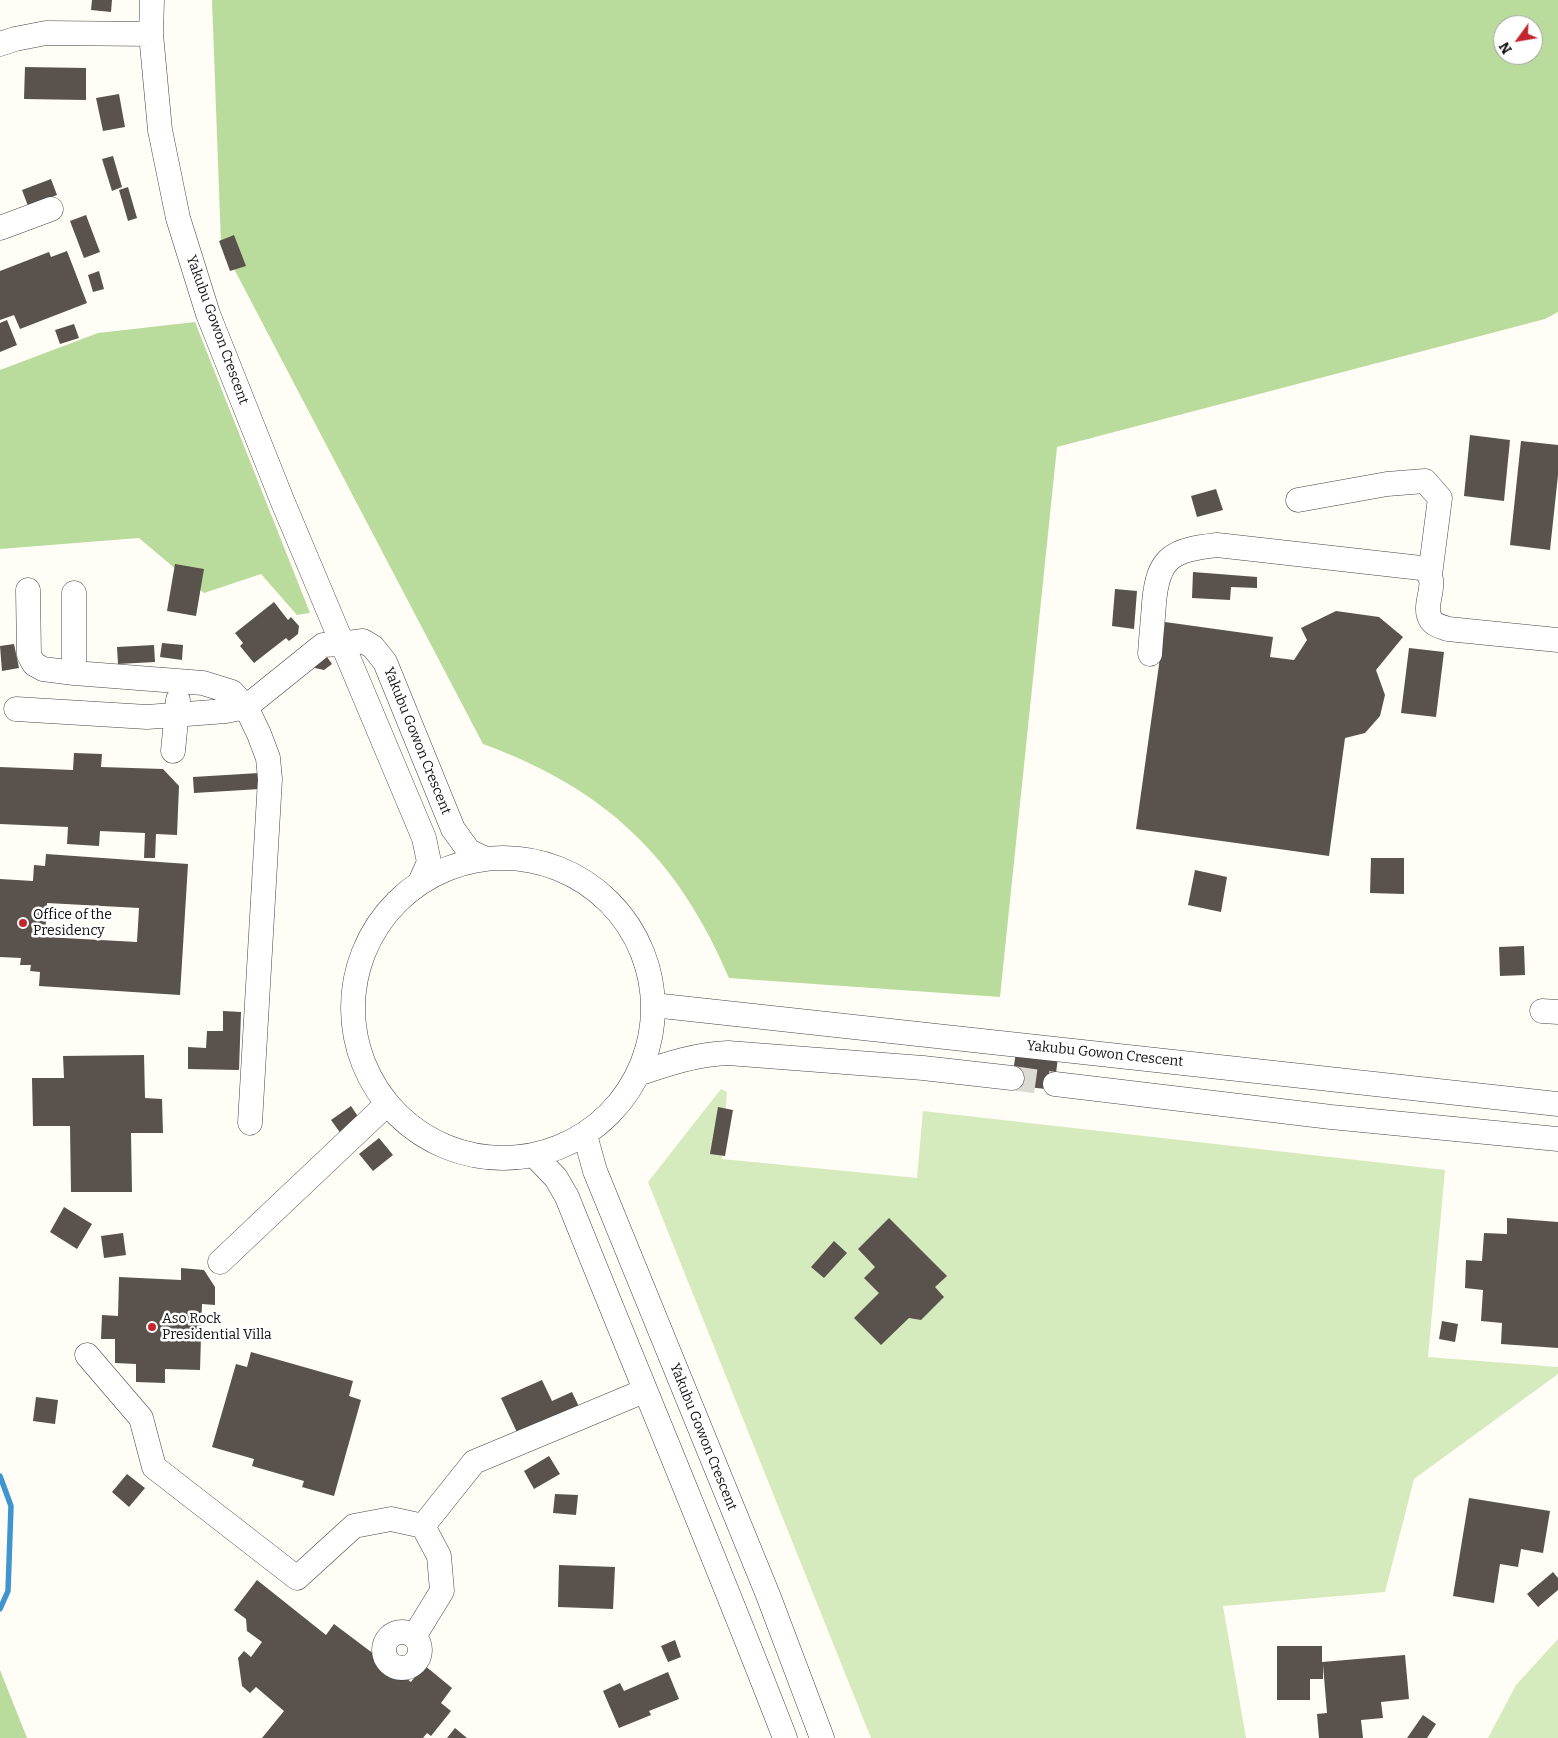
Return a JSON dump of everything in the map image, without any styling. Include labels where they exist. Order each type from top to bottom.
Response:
[{"type":"street","name":"Yakubu Gowon Crescent","points":[[152,0],[152,34],[160,130],[178,218],[208,314],[341,644],[424,838],[429,862],[421,880]]},
{"type":"street","points":[[0,44],[46,33],[152,34]]},
{"type":"street","points":[[0,228],[51,209]]},
{"type":"street","points":[[1298,500],[1388,484],[1425,481],[1440,498],[1430,574]]},
{"type":"street","points":[[1150,654],[1156,581],[1161,569],[1174,556],[1198,547],[1217,545],[1421,568],[1427,570],[1432,580],[1428,614],[1431,621],[1439,626],[1448,629],[1558,640]]},
{"type":"street","points":[[28,590],[29,655],[34,664],[43,669],[74,673],[203,682],[232,692],[246,707],[268,758],[270,779],[250,1123]]},
{"type":"street","points":[[74,593],[74,673]]},
{"type":"street","name":"Yakubu Gowon Crescent","points":[[341,644],[363,641],[373,647],[385,662],[454,829],[469,851],[484,858]]},
{"type":"street","points":[[16,709],[147,717],[226,711],[246,707],[323,645],[341,644]]},
{"type":"street","points":[[173,751],[179,681]]},
{"type":"street","points":[[484,858],[526,859],[550,866],[566,871],[601,894],[632,933],[646,964],[653,1004],[651,1035],[638,1074],[616,1108],[585,1135],[561,1148],[535,1156],[495,1159],[454,1151],[418,1132],[387,1104],[361,1060],[352,1010],[360,960],[383,915],[421,880],[451,866],[484,858]]},
{"type":"street","name":"Yakubu Gowon Crescent","points":[[653,1004],[1558,1104]]},
{"type":"street","points":[[638,1074],[707,1054],[728,1053],[923,1068],[1012,1078]]},
{"type":"street","points":[[1055,1084],[1331,1117],[1558,1139]]},
{"type":"street","points":[[220,1262],[387,1104]]},
{"type":"street","name":"Yakubu Gowon Crescent","points":[[585,1135],[595,1171],[768,1596],[822,1738]]},
{"type":"street","points":[[535,1156],[556,1178],[567,1197],[644,1391],[736,1610],[786,1738]]},
{"type":"street","points":[[87,1355],[141,1418],[154,1467],[297,1578],[354,1526],[391,1519],[423,1526],[439,1556],[442,1592],[414,1635]]},
{"type":"street","points":[[423,1526],[474,1462],[644,1391]]},
{"type":"green space","points":[[212,0],[1558,0],[1558,312],[1545,319],[1057,447],[1000,997],[729,978],[709,935],[686,897],[661,863],[633,833],[601,806],[566,783],[527,762],[483,744],[221,244]]},
{"type":"green space","points":[[195,322],[310,613],[297,615],[261,574],[204,593],[139,538],[0,549],[0,370],[98,333]]},
{"type":"green space","points":[[721,1089],[727,1092],[722,1159],[917,1178],[923,1111],[1445,1170],[1428,1357],[1558,1367],[1558,1374],[1414,1479],[1385,1592],[1223,1606],[1246,1738],[871,1738],[648,1182]]},
{"type":"green space","points":[[1558,1639],[1558,1738],[1488,1738],[1516,1685]]},
{"type":"green space","points":[[0,1670],[27,1738],[0,1738]]},
{"type":"building","points":[[92,0],[112,0],[111,12],[91,10]]},
{"type":"building","points":[[25,67],[86,68],[86,100],[24,99]]},
{"type":"building","points":[[119,94],[125,127],[103,131],[96,98]]},
{"type":"building","points":[[113,156],[122,187],[112,191],[102,159]]},
{"type":"building","points":[[51,179],[57,195],[28,206],[22,190]]},
{"type":"building","points":[[128,187],[137,218],[128,221],[119,190]]},
{"type":"building","points":[[86,215],[100,252],[84,258],[70,221]]},
{"type":"building","points":[[234,235],[246,266],[230,271],[219,241]]},
{"type":"building","points":[[67,251],[87,303],[20,329],[14,315],[0,320],[0,271],[49,252],[51,257]]},
{"type":"building","points":[[99,271],[104,289],[93,292],[88,275]]},
{"type":"building","points":[[7,320],[17,345],[0,352],[0,323]]},
{"type":"building","points":[[74,324],[79,338],[60,344],[55,330]]},
{"type":"building","points":[[1470,435],[1510,440],[1504,501],[1464,496]]},
{"type":"building","points":[[1521,441],[1558,445],[1558,475],[1550,550],[1510,545]]},
{"type":"building","points":[[1216,489],[1223,510],[1197,517],[1191,496]]},
{"type":"building","points":[[175,564],[204,569],[196,616],[167,611]]},
{"type":"building","points":[[1193,572],[1257,577],[1257,588],[1231,587],[1230,600],[1192,598]]},
{"type":"building","points":[[1115,589],[1137,591],[1134,629],[1112,626]]},
{"type":"building","points":[[274,602],[288,620],[291,617],[299,626],[298,634],[289,641],[286,638],[254,663],[240,646],[243,643],[235,633]]},
{"type":"building","points":[[1336,611],[1379,617],[1403,637],[1376,670],[1385,695],[1380,716],[1365,733],[1345,738],[1329,856],[1136,829],[1165,622],[1273,637],[1270,657],[1294,660],[1307,640],[1301,628]]},
{"type":"building","points":[[162,643],[183,645],[182,660],[160,657]]},
{"type":"building","points":[[14,644],[19,668],[2,671],[0,646]]},
{"type":"building","points":[[154,645],[155,662],[118,664],[117,647]]},
{"type":"building","points":[[1409,648],[1444,652],[1436,717],[1401,713]]},
{"type":"building","points":[[317,655],[327,657],[332,664],[324,670],[315,668],[308,662]]},
{"type":"building","points":[[74,753],[102,754],[101,767],[163,769],[179,786],[177,835],[156,834],[155,858],[144,858],[145,833],[100,831],[99,846],[67,844],[68,827],[0,824],[0,767],[73,770]]},
{"type":"building","points":[[259,773],[260,789],[194,793],[193,777]]},
{"type":"building","name":"Office of the Presidency","points":[[46,854],[188,864],[180,995],[39,986],[40,972],[30,971],[31,965],[20,965],[21,958],[0,957],[0,879],[33,881],[34,865],[45,866]],"holes":[[[47,903],[139,908],[137,942],[45,937]]]},
{"type":"building","points":[[1371,858],[1404,858],[1404,894],[1370,893]]},
{"type":"building","points":[[1195,870],[1227,877],[1221,912],[1188,905]]},
{"type":"building","points":[[1524,946],[1525,975],[1500,976],[1499,947]]},
{"type":"building","points":[[223,1011],[241,1012],[239,1070],[188,1069],[188,1047],[206,1048],[207,1031],[223,1031]]},
{"type":"building","points":[[1016,1052],[1058,1057],[1054,1090],[1011,1085]]},
{"type":"building","points":[[144,1055],[145,1098],[162,1099],[163,1133],[131,1133],[132,1192],[71,1192],[70,1126],[33,1126],[32,1078],[64,1078],[63,1056]]},
{"type":"building","points":[[351,1106],[363,1124],[344,1138],[331,1120]]},
{"type":"building","points":[[718,1107],[733,1110],[725,1156],[710,1154]]},
{"type":"building","points":[[379,1138],[393,1155],[373,1171],[359,1154]]},
{"type":"building","points":[[64,1207],[92,1224],[77,1249],[50,1232]]},
{"type":"building","points":[[889,1218],[947,1276],[935,1287],[944,1297],[921,1320],[909,1318],[881,1345],[854,1318],[879,1293],[864,1278],[875,1267],[858,1249]]},
{"type":"building","points":[[1507,1218],[1558,1222],[1558,1348],[1501,1344],[1502,1323],[1481,1321],[1483,1290],[1465,1288],[1466,1260],[1482,1261],[1484,1233],[1507,1234]]},
{"type":"building","points":[[123,1233],[126,1255],[104,1258],[101,1236]]},
{"type":"building","points":[[834,1241],[847,1253],[824,1278],[811,1267]]},
{"type":"building","name":"Aso Rock Presidential Villa","points":[[181,1268],[204,1270],[215,1287],[215,1305],[202,1304],[200,1370],[165,1369],[165,1383],[136,1382],[136,1364],[115,1363],[115,1339],[101,1339],[102,1315],[118,1316],[119,1277],[181,1280]]},
{"type":"building","points":[[1442,1321],[1458,1324],[1455,1342],[1439,1339]]},
{"type":"building","points":[[251,1352],[353,1381],[349,1396],[361,1400],[334,1496],[302,1487],[304,1481],[252,1466],[254,1459],[212,1447],[236,1364],[247,1367]]},
{"type":"building","points":[[542,1380],[552,1401],[572,1392],[582,1413],[521,1441],[501,1398]]},
{"type":"building","points":[[36,1397],[58,1400],[55,1424],[33,1421]]},
{"type":"building","points":[[549,1456],[560,1474],[534,1489],[524,1471]]},
{"type":"building","points":[[127,1474],[145,1488],[129,1507],[112,1492]]},
{"type":"building","points":[[555,1494],[578,1495],[576,1515],[553,1513]]},
{"type":"building","points":[[1469,1498],[1550,1511],[1543,1553],[1521,1549],[1518,1567],[1500,1564],[1494,1603],[1453,1596]]},
{"type":"building","points":[[559,1565],[615,1567],[613,1609],[558,1607]]},
{"type":"building","points":[[1553,1572],[1558,1578],[1558,1590],[1538,1607],[1527,1594]]},
{"type":"building","points":[[257,1580],[326,1635],[334,1624],[411,1682],[424,1665],[452,1688],[441,1703],[451,1711],[431,1736],[427,1733],[423,1738],[262,1738],[284,1711],[256,1687],[250,1693],[242,1686],[238,1658],[244,1651],[251,1657],[262,1642],[247,1631],[246,1619],[234,1610]]},
{"type":"building","points":[[675,1640],[681,1657],[668,1662],[661,1646]]},
{"type":"building","points":[[1277,1646],[1322,1646],[1322,1662],[1405,1655],[1409,1699],[1381,1702],[1383,1718],[1361,1720],[1363,1738],[1319,1738],[1317,1714],[1327,1713],[1323,1665],[1323,1679],[1310,1679],[1310,1700],[1277,1700]]},
{"type":"building","points":[[668,1672],[679,1699],[649,1711],[651,1715],[619,1728],[603,1691],[620,1683],[624,1691]]},
{"type":"building","points":[[1423,1715],[1436,1724],[1427,1738],[1407,1738]]},
{"type":"building","points":[[455,1728],[467,1738],[447,1738]]},
{"type":"waterway","points":[[0,1476],[11,1506],[8,1591],[0,1609]]},
{"type":"tunnel","points":[[1012,1078],[1055,1084]]},
{"type":"place","name":"Office of the Presidency","points":[[23,923]]},
{"type":"place","name":"Aso Rock Presidential Villa","points":[[152,1327]]}]
